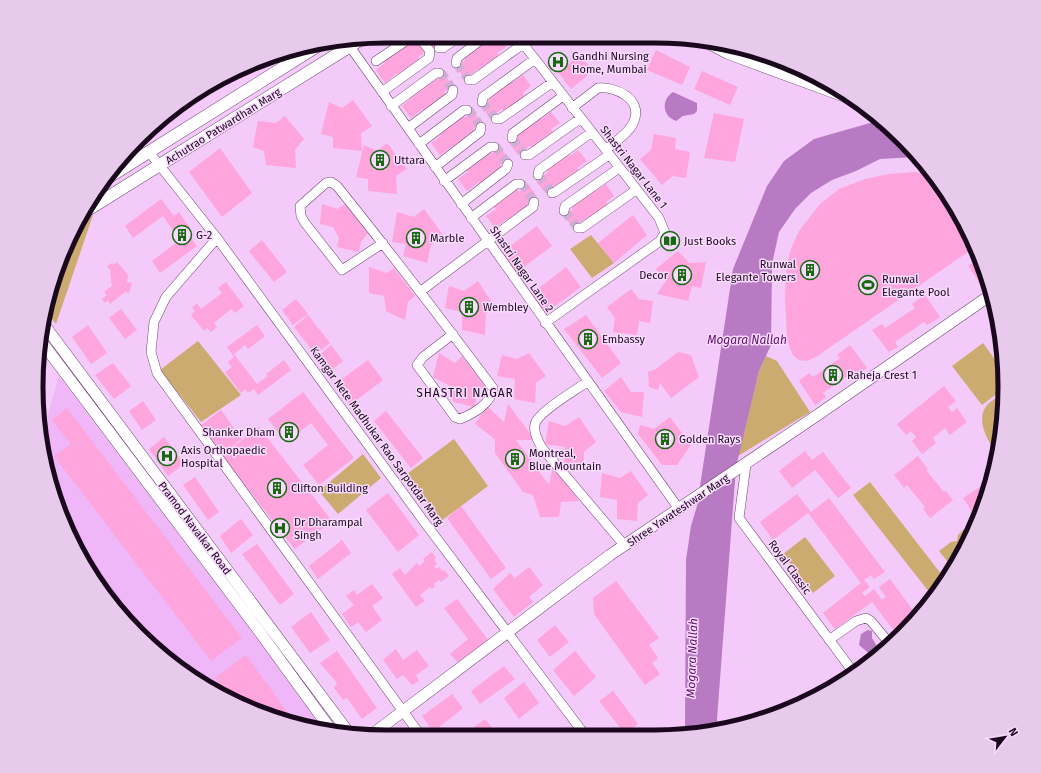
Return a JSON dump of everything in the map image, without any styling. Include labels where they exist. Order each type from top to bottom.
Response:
[{"type":"main road","name":"Achutrao Patwardhan Marg","points":[[95,206],[160,166],[346,46]]},
{"type":"main road","points":[[722,50],[808,79]]},
{"type":"main road","name":"Achutrao Patwardhan Marg","points":[[121,169],[306,53]]},
{"type":"street","points":[[376,61],[403,43]]},
{"type":"street","points":[[382,92],[429,58],[430,51],[424,43]]},
{"type":"street","points":[[440,48],[443,48],[450,43]]},
{"type":"street","points":[[456,63],[457,58],[477,43]]},
{"type":"street","points":[[470,80],[473,80],[523,44]]},
{"type":"street","name":"Shastri Nagar Lane 1","points":[[523,44],[659,218],[665,233],[660,241],[545,323]]},
{"type":"street","name":"Shastri Nagar Lane 2","points":[[354,45],[391,106],[679,510]]},
{"type":"street","points":[[482,102],[483,97],[535,59]]},
{"type":"street","points":[[391,106],[436,73],[439,73]]},
{"type":"street","points":[[496,119],[500,119],[552,82]]},
{"type":"street","points":[[552,192],[555,192],[608,153],[630,128],[634,121],[635,114],[633,104],[628,96],[620,91],[598,88],[572,108]]},
{"type":"street","points":[[408,128],[452,95],[453,90]]},
{"type":"street","points":[[512,138],[513,132],[563,96]]},
{"type":"street","points":[[419,144],[464,110],[467,110]]},
{"type":"street","points":[[525,155],[529,155],[580,118]]},
{"type":"street","points":[[435,167],[480,132],[481,127]]},
{"type":"street","points":[[538,175],[539,170],[592,132]]},
{"type":"street","points":[[444,180],[490,147],[494,147]]},
{"type":"street","name":"Kamgar Nete Madhukar Rao Sarpotdar Marg","points":[[149,152],[217,238],[508,634],[581,730]]},
{"type":"street","points":[[461,204],[506,169],[508,164]]},
{"type":"street","points":[[564,211],[566,206],[619,168]]},
{"type":"street","points":[[383,243],[342,270],[305,223],[301,216],[300,206],[321,186],[331,182],[337,186],[383,243],[421,291],[453,334],[493,388],[492,395],[488,401],[460,419],[455,417],[417,365],[423,356],[453,334]]},
{"type":"street","points":[[471,218],[516,184],[520,184]]},
{"type":"street","points":[[578,228],[582,228],[636,190]]},
{"type":"street","points":[[421,291],[533,207],[534,202]]},
{"type":"street","points":[[217,238],[166,297],[154,322],[151,352],[157,374],[417,730]]},
{"type":"street","name":"Shree Yavateshwar Marg","points":[[378,730],[625,546],[986,298]]},
{"type":"street","name":"Pramod Navalkar Road","points":[[48,330],[264,628],[327,724]]},
{"type":"street","name":"Pramod Navalkar Road","points":[[46,347],[264,628],[344,727]]},
{"type":"street","points":[[587,382],[542,414],[535,423],[536,435],[542,448],[625,546]]},
{"type":"street","name":"Royal Classic","points":[[743,466],[739,518],[850,668]]},
{"type":"street","points":[[829,640],[856,621],[866,618],[871,621],[886,640]]},
{"type":"shaded area","points":[[93,215],[56,324],[50,317],[61,276],[78,235],[87,218]]},
{"type":"shaded area","points":[[591,235],[614,263],[592,278],[570,249]]},
{"type":"shaded area","points":[[198,341],[241,395],[201,422],[160,370]]},
{"type":"shaded area","points":[[983,343],[997,362],[998,393],[982,405],[952,366]]},
{"type":"shaded area","points":[[766,356],[777,361],[810,412],[738,456],[759,371]]},
{"type":"shaded area","points":[[59,376],[321,723],[276,712],[235,695],[215,684],[177,659],[160,645],[128,613],[114,596],[89,558],[69,518],[55,475],[45,424]]},
{"type":"shaded area","points":[[998,397],[992,447],[982,423],[984,410],[991,401]]},
{"type":"shaded area","points":[[454,439],[488,486],[441,521],[407,474]]},
{"type":"shaded area","points":[[363,454],[381,478],[338,514],[319,491]]},
{"type":"shaded area","points":[[870,482],[942,575],[929,592],[853,495]]},
{"type":"shaded area","points":[[964,529],[966,532],[949,563],[939,551],[951,542],[957,541],[958,535]]},
{"type":"shaded area","points":[[805,537],[835,576],[813,593],[783,554]]},
{"type":"water","points":[[673,92],[697,103],[697,111],[694,114],[683,116],[676,121],[671,119],[666,112],[665,103],[666,99]]},
{"type":"water","name":"Mogara Nallah","points":[[874,122],[910,157],[880,159],[856,171],[832,180],[811,193],[795,209],[779,232],[772,264],[771,345],[759,371],[736,467],[717,724],[685,728],[686,560],[691,526],[697,506],[733,269],[767,186],[784,161],[814,139]]},
{"type":"water","points":[[868,630],[872,631],[872,638],[878,648],[870,654],[859,645],[861,634]]},
{"type":"building","points":[[406,43],[409,46],[413,43],[421,43],[427,50],[418,57],[421,61],[400,77],[397,73],[385,83],[376,70],[385,63],[383,60]]},
{"type":"building","points":[[430,43],[441,43],[434,48]]},
{"type":"building","points":[[481,43],[503,43],[506,47],[497,53],[500,57],[479,73],[477,70],[465,79],[456,67],[466,59],[464,56]]},
{"type":"building","points":[[656,50],[690,67],[682,85],[647,70]]},
{"type":"building","points":[[580,55],[593,71],[571,89],[558,72]]},
{"type":"building","points":[[267,65],[265,69],[259,67]]},
{"type":"building","points":[[251,71],[251,74],[240,79],[239,76]]},
{"type":"building","points":[[702,71],[738,87],[730,105],[694,89]]},
{"type":"building","points":[[444,74],[452,85],[444,92],[447,96],[425,112],[423,109],[411,118],[402,106],[411,98],[409,95],[432,78],[434,81]]},
{"type":"building","points":[[523,75],[531,86],[523,93],[525,96],[504,112],[502,109],[490,118],[481,106],[490,99],[488,96],[511,78],[513,82]]},
{"type":"building","points":[[353,100],[372,126],[361,133],[362,151],[333,148],[333,137],[321,134],[329,102],[342,108]]},
{"type":"building","points":[[473,111],[482,123],[473,129],[476,133],[455,149],[453,146],[440,155],[431,143],[441,136],[438,132],[462,115],[464,118]]},
{"type":"building","points":[[551,112],[560,123],[551,129],[554,133],[533,149],[530,146],[518,155],[509,143],[518,136],[516,133],[539,115],[542,119]]},
{"type":"building","points":[[714,113],[744,119],[735,162],[704,158]]},
{"type":"building","points":[[285,116],[304,139],[295,150],[296,168],[266,165],[264,151],[253,147],[258,121],[276,123]]},
{"type":"building","points":[[654,134],[676,138],[675,149],[690,152],[686,178],[673,176],[662,185],[640,159],[651,150]]},
{"type":"building","name":"Uttara","points":[[387,143],[407,169],[396,176],[397,194],[368,191],[368,179],[356,177],[364,145],[377,151]]},
{"type":"building","points":[[500,147],[509,159],[500,165],[503,169],[482,185],[479,182],[467,191],[458,179],[468,172],[465,169],[488,151],[491,154]]},
{"type":"building","points":[[220,148],[252,193],[222,217],[189,172]]},
{"type":"building","points":[[578,150],[587,161],[577,168],[580,172],[557,189],[554,186],[545,193],[536,181],[548,172],[546,169],[567,153],[570,156]]},
{"type":"building","points":[[915,172],[924,174],[952,215],[970,250],[816,357],[806,361],[799,360],[793,355],[787,340],[785,296],[787,264],[792,246],[799,231],[820,204],[839,189],[865,179],[889,174]]},
{"type":"building","points":[[528,184],[537,196],[528,202],[531,206],[510,222],[507,219],[495,228],[486,216],[496,209],[493,206],[516,188],[519,192]]},
{"type":"building","points":[[606,184],[614,196],[606,202],[609,206],[587,222],[585,219],[573,228],[564,216],[573,209],[571,205],[594,188],[596,191]]},
{"type":"building","name":"G-2","points":[[161,199],[174,216],[179,212],[190,228],[186,231],[197,246],[160,273],[152,261],[180,240],[163,216],[133,238],[125,226]]},
{"type":"building","points":[[322,204],[337,209],[345,204],[368,233],[361,242],[359,252],[337,247],[339,238],[333,227],[320,224]]},
{"type":"building","name":"Marble","points":[[424,209],[443,235],[431,245],[427,263],[403,256],[406,244],[392,242],[397,212],[414,217]]},
{"type":"building","points":[[633,215],[647,235],[614,263],[598,243]]},
{"type":"building","points":[[537,226],[552,246],[513,275],[498,255]]},
{"type":"building","points":[[262,240],[287,272],[274,282],[249,251]]},
{"type":"building","name":"Decor","points":[[678,251],[689,263],[706,262],[701,288],[692,286],[688,301],[657,294],[666,281],[656,269]]},
{"type":"building","points":[[117,262],[128,275],[127,282],[132,283],[129,293],[125,292],[110,304],[108,300],[105,303],[102,299],[107,295],[104,292],[112,286],[111,272],[107,266],[112,263],[113,265]]},
{"type":"building","points":[[975,262],[980,276],[982,284],[981,285],[968,266]]},
{"type":"building","points":[[369,267],[387,273],[394,268],[415,296],[408,302],[405,320],[386,311],[384,296],[369,293]]},
{"type":"building","points":[[566,267],[581,287],[544,314],[530,295]]},
{"type":"building","name":"Wembley","points":[[478,281],[494,306],[486,314],[485,335],[462,330],[462,312],[445,308],[449,286],[464,291]]},
{"type":"building","points":[[226,282],[244,306],[235,313],[231,309],[214,323],[217,327],[211,332],[207,328],[204,331],[191,315],[195,311],[192,308],[197,303],[201,309],[222,293],[218,288]]},
{"type":"building","points":[[631,289],[639,299],[653,301],[650,323],[639,321],[637,335],[613,332],[615,318],[607,307]]},
{"type":"building","points":[[925,295],[940,317],[927,325],[924,322],[895,342],[898,347],[889,352],[872,330],[882,324],[885,328],[915,308],[912,304]]},
{"type":"building","points":[[296,299],[308,314],[293,325],[282,310]]},
{"type":"building","points":[[121,309],[137,330],[125,339],[109,318]]},
{"type":"building","points":[[308,315],[330,343],[316,355],[294,327]]},
{"type":"building","name":"Embassy","points":[[586,315],[621,363],[602,378],[564,329]]},
{"type":"building","points":[[88,325],[107,353],[91,364],[72,337]]},
{"type":"building","points":[[257,325],[265,336],[248,349],[245,345],[234,354],[257,384],[268,376],[266,374],[284,360],[291,370],[258,395],[254,389],[248,393],[245,389],[241,393],[225,372],[232,367],[228,362],[234,357],[227,347]]},
{"type":"building","points":[[331,345],[343,361],[329,372],[318,356]]},
{"type":"building","name":"Raheja Crest 1","points":[[850,345],[867,368],[855,377],[852,373],[823,393],[826,397],[815,405],[799,381],[809,373],[813,377],[840,358],[837,355]]},
{"type":"building","points":[[678,352],[691,355],[699,377],[671,398],[660,383],[658,390],[649,387],[648,372],[656,369]]},
{"type":"building","points":[[439,353],[455,363],[462,356],[485,386],[477,391],[475,407],[453,402],[450,386],[433,377]]},
{"type":"building","points":[[529,353],[546,376],[536,383],[535,403],[514,399],[515,379],[497,376],[502,355],[517,359]]},
{"type":"building","points":[[368,360],[383,380],[350,405],[335,384]]},
{"type":"building","points":[[113,363],[131,386],[114,399],[95,375]]},
{"type":"building","points":[[621,377],[631,392],[644,392],[642,417],[621,412],[604,391]]},
{"type":"building","points":[[944,386],[956,401],[948,407],[952,412],[957,408],[967,422],[950,435],[945,428],[933,438],[936,443],[922,454],[912,441],[916,437],[911,431],[906,435],[897,424]]},
{"type":"building","name":"Shanker Dham","points":[[303,392],[354,458],[319,485],[303,465],[328,445],[311,423],[286,442],[268,419]]},
{"type":"building","points":[[143,401],[156,420],[142,430],[129,411]]},
{"type":"building","name":"Montreal, Blue Mountain","points":[[508,404],[535,440],[516,440],[549,485],[553,466],[579,501],[561,502],[559,517],[540,517],[533,495],[523,492],[495,453],[495,439],[475,424],[487,406],[504,422]]},
{"type":"building","points":[[67,408],[242,638],[211,661],[54,456],[71,444],[52,420]]},
{"type":"building","points":[[221,410],[242,439],[222,454],[200,426]]},
{"type":"building","points":[[386,411],[423,458],[411,468],[374,421]]},
{"type":"building","points":[[579,417],[596,442],[584,452],[584,469],[564,466],[565,447],[545,444],[549,421],[565,426]]},
{"type":"building","name":"Golden Rays","points":[[670,417],[691,445],[677,465],[662,465],[638,434],[640,425],[654,429]]},
{"type":"building","name":"Clifton Building","points":[[259,427],[332,521],[295,549],[222,456]]},
{"type":"building","points":[[164,437],[184,464],[168,476],[149,449]]},
{"type":"building","points":[[805,451],[812,460],[823,452],[851,488],[838,498],[815,470],[792,488],[779,471]]},
{"type":"building","points":[[918,456],[928,469],[926,470],[944,492],[946,491],[953,500],[930,518],[923,509],[925,507],[907,485],[904,488],[894,475]]},
{"type":"building","points":[[631,471],[648,495],[638,503],[637,521],[617,519],[617,500],[600,497],[602,473],[620,478]]},
{"type":"building","points":[[195,477],[219,512],[208,520],[183,485]]},
{"type":"building","points":[[983,485],[974,514],[963,498]]},
{"type":"building","points":[[388,493],[419,535],[398,552],[366,510]]},
{"type":"building","points":[[797,494],[811,512],[829,498],[885,572],[874,579],[871,575],[864,580],[870,587],[862,593],[865,596],[874,589],[882,600],[886,597],[879,587],[890,579],[914,612],[895,631],[872,602],[835,629],[823,613],[861,583],[808,513],[773,540],[760,522]]},
{"type":"building","points":[[461,506],[506,568],[491,579],[447,518]]},
{"type":"building","points":[[241,519],[253,535],[231,553],[220,536]]},
{"type":"building","points":[[342,540],[351,553],[318,579],[309,566]]},
{"type":"building","points":[[257,544],[294,594],[280,605],[242,554]]},
{"type":"building","points":[[432,552],[436,558],[434,559],[437,564],[434,566],[436,569],[439,567],[449,576],[441,582],[439,580],[434,584],[435,586],[432,589],[430,587],[420,595],[425,601],[416,607],[392,574],[400,568],[405,575],[417,563],[419,566],[425,561],[423,559]]},
{"type":"building","points":[[529,567],[543,585],[529,597],[533,602],[514,617],[493,589],[510,573],[515,578]]},
{"type":"building","points":[[616,581],[659,638],[649,645],[658,658],[652,663],[660,674],[645,685],[594,614],[593,598]]},
{"type":"building","points":[[372,584],[383,598],[372,606],[382,620],[366,632],[358,622],[351,627],[342,614],[354,605],[346,596],[354,590],[357,595]]},
{"type":"building","points":[[457,599],[489,641],[461,666],[450,654],[468,639],[444,608]]},
{"type":"building","points":[[311,612],[330,640],[310,653],[291,627]]},
{"type":"building","points":[[555,625],[569,642],[550,657],[537,640]]},
{"type":"building","points":[[396,649],[403,660],[417,650],[429,666],[416,675],[419,681],[412,685],[403,675],[397,679],[383,660]]},
{"type":"building","points":[[337,651],[377,708],[362,719],[347,698],[343,700],[334,688],[337,683],[320,663]]},
{"type":"building","points":[[575,651],[596,677],[574,696],[553,670]]},
{"type":"building","points":[[246,655],[290,716],[276,712],[235,695],[222,688],[215,678]]},
{"type":"building","points":[[504,666],[515,679],[480,704],[471,691]]},
{"type":"building","points":[[524,682],[539,703],[519,719],[504,698]]},
{"type":"building","points":[[613,691],[638,724],[630,730],[622,730],[599,701]]},
{"type":"building","points":[[452,694],[463,708],[436,730],[432,730],[422,716]]},
{"type":"building","points":[[485,719],[494,730],[470,730]]},
{"type":"tunnel","points":[[435,43],[439,48]]},
{"type":"tunnel","points":[[456,63],[469,80]]},
{"type":"tunnel","points":[[439,73],[442,74],[453,90]]},
{"type":"tunnel","points":[[482,102],[496,119]]},
{"type":"tunnel","points":[[467,110],[470,111],[481,127]]},
{"type":"tunnel","points":[[512,138],[525,155]]},
{"type":"tunnel","points":[[494,147],[497,148],[508,164]]},
{"type":"tunnel","points":[[538,175],[552,193]]},
{"type":"tunnel","points":[[520,184],[523,185],[534,202]]},
{"type":"tunnel","points":[[564,211],[578,228]]},
{"type":"place","name":"Gandhi Nursing Home, Mumbai","points":[[558,62]]},
{"type":"place","name":"Uttara","points":[[380,160]]},
{"type":"place","name":"G-2","points":[[182,235]]},
{"type":"place","name":"Marble","points":[[416,238]]},
{"type":"place","name":"Just Books","points":[[670,241]]},
{"type":"place","name":"Runwal Elegante Towers","points":[[810,270]]},
{"type":"place","name":"Decor","points":[[682,275]]},
{"type":"place","name":"Runwal Elegante Pool","points":[[868,285]]},
{"type":"place","name":"Wembley","points":[[469,307]]},
{"type":"place","name":"Embassy","points":[[588,339]]},
{"type":"place","name":"Raheja Crest 1","points":[[833,375]]},
{"type":"place","name":"Shanker Dham","points":[[289,432]]},
{"type":"place","name":"Golden Rays","points":[[665,439]]},
{"type":"place","name":"Axis Orthopaedic Hospital","points":[[167,456]]},
{"type":"place","name":"Montreal, Blue Mountain","points":[[515,459]]},
{"type":"place","name":"Clifton Building","points":[[277,488]]},
{"type":"place","name":"Dr Dharampal Singh","points":[[280,528]]},
{"type":"district","name":"SHASTRI NAGAR","points":[[465,393]]}]
